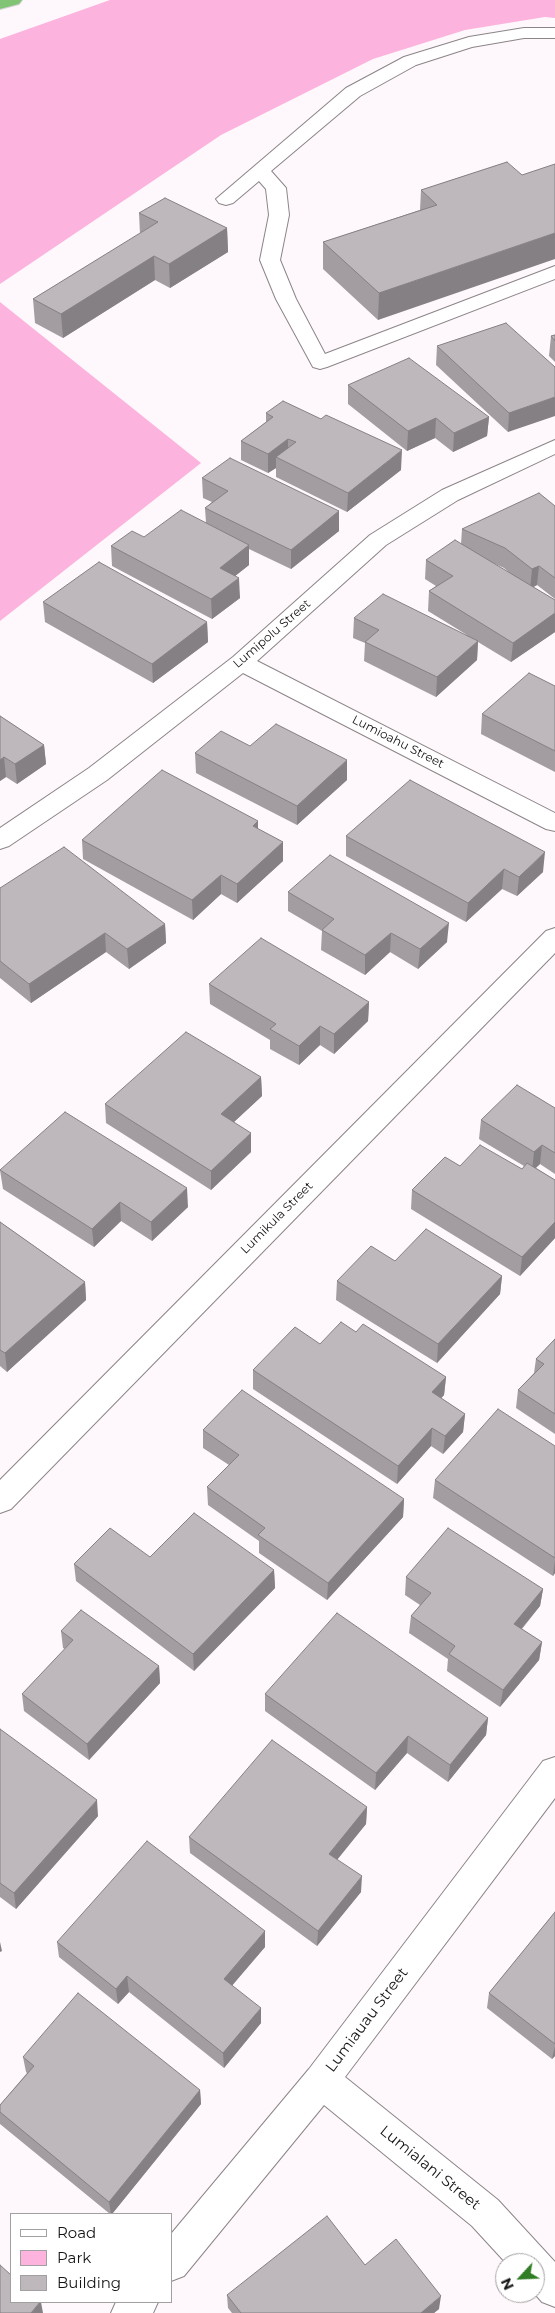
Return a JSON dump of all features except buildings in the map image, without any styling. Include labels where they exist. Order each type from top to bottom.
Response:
[{"type":"highway","points":[[0,4],[13,0]]},
{"type":"street","points":[[226,199],[354,92],[410,61],[469,42],[524,33],[555,33]]},
{"type":"street","points":[[260,171],[276,188],[279,215],[270,260],[286,299],[320,363],[555,272]]},
{"type":"street","name":"Lumipolu Street","points":[[0,840],[98,774],[241,662],[378,540],[450,495],[555,446]]},
{"type":"street","name":"Lumioahu Street","points":[[241,662],[555,823]]},
{"type":"street","name":"Lumikula Street","points":[[0,1500],[555,937]]},
{"type":"street","name":"Lumiauau Street","points":[[172,2262],[321,2081],[555,1772]]},
{"type":"street","name":"Lumialani Street","points":[[321,2081],[485,2213],[522,2253]]},
{"type":"street","points":[[545,2278],[555,2289]]},
{"type":"street","points":[[130,2313],[138,2303]]},
{"type":"green space","points":[[110,0],[555,0],[555,18],[545,17],[465,30],[373,59],[221,135],[0,284],[0,39]]},
{"type":"green space","points":[[0,302],[201,463],[0,621]]}]
